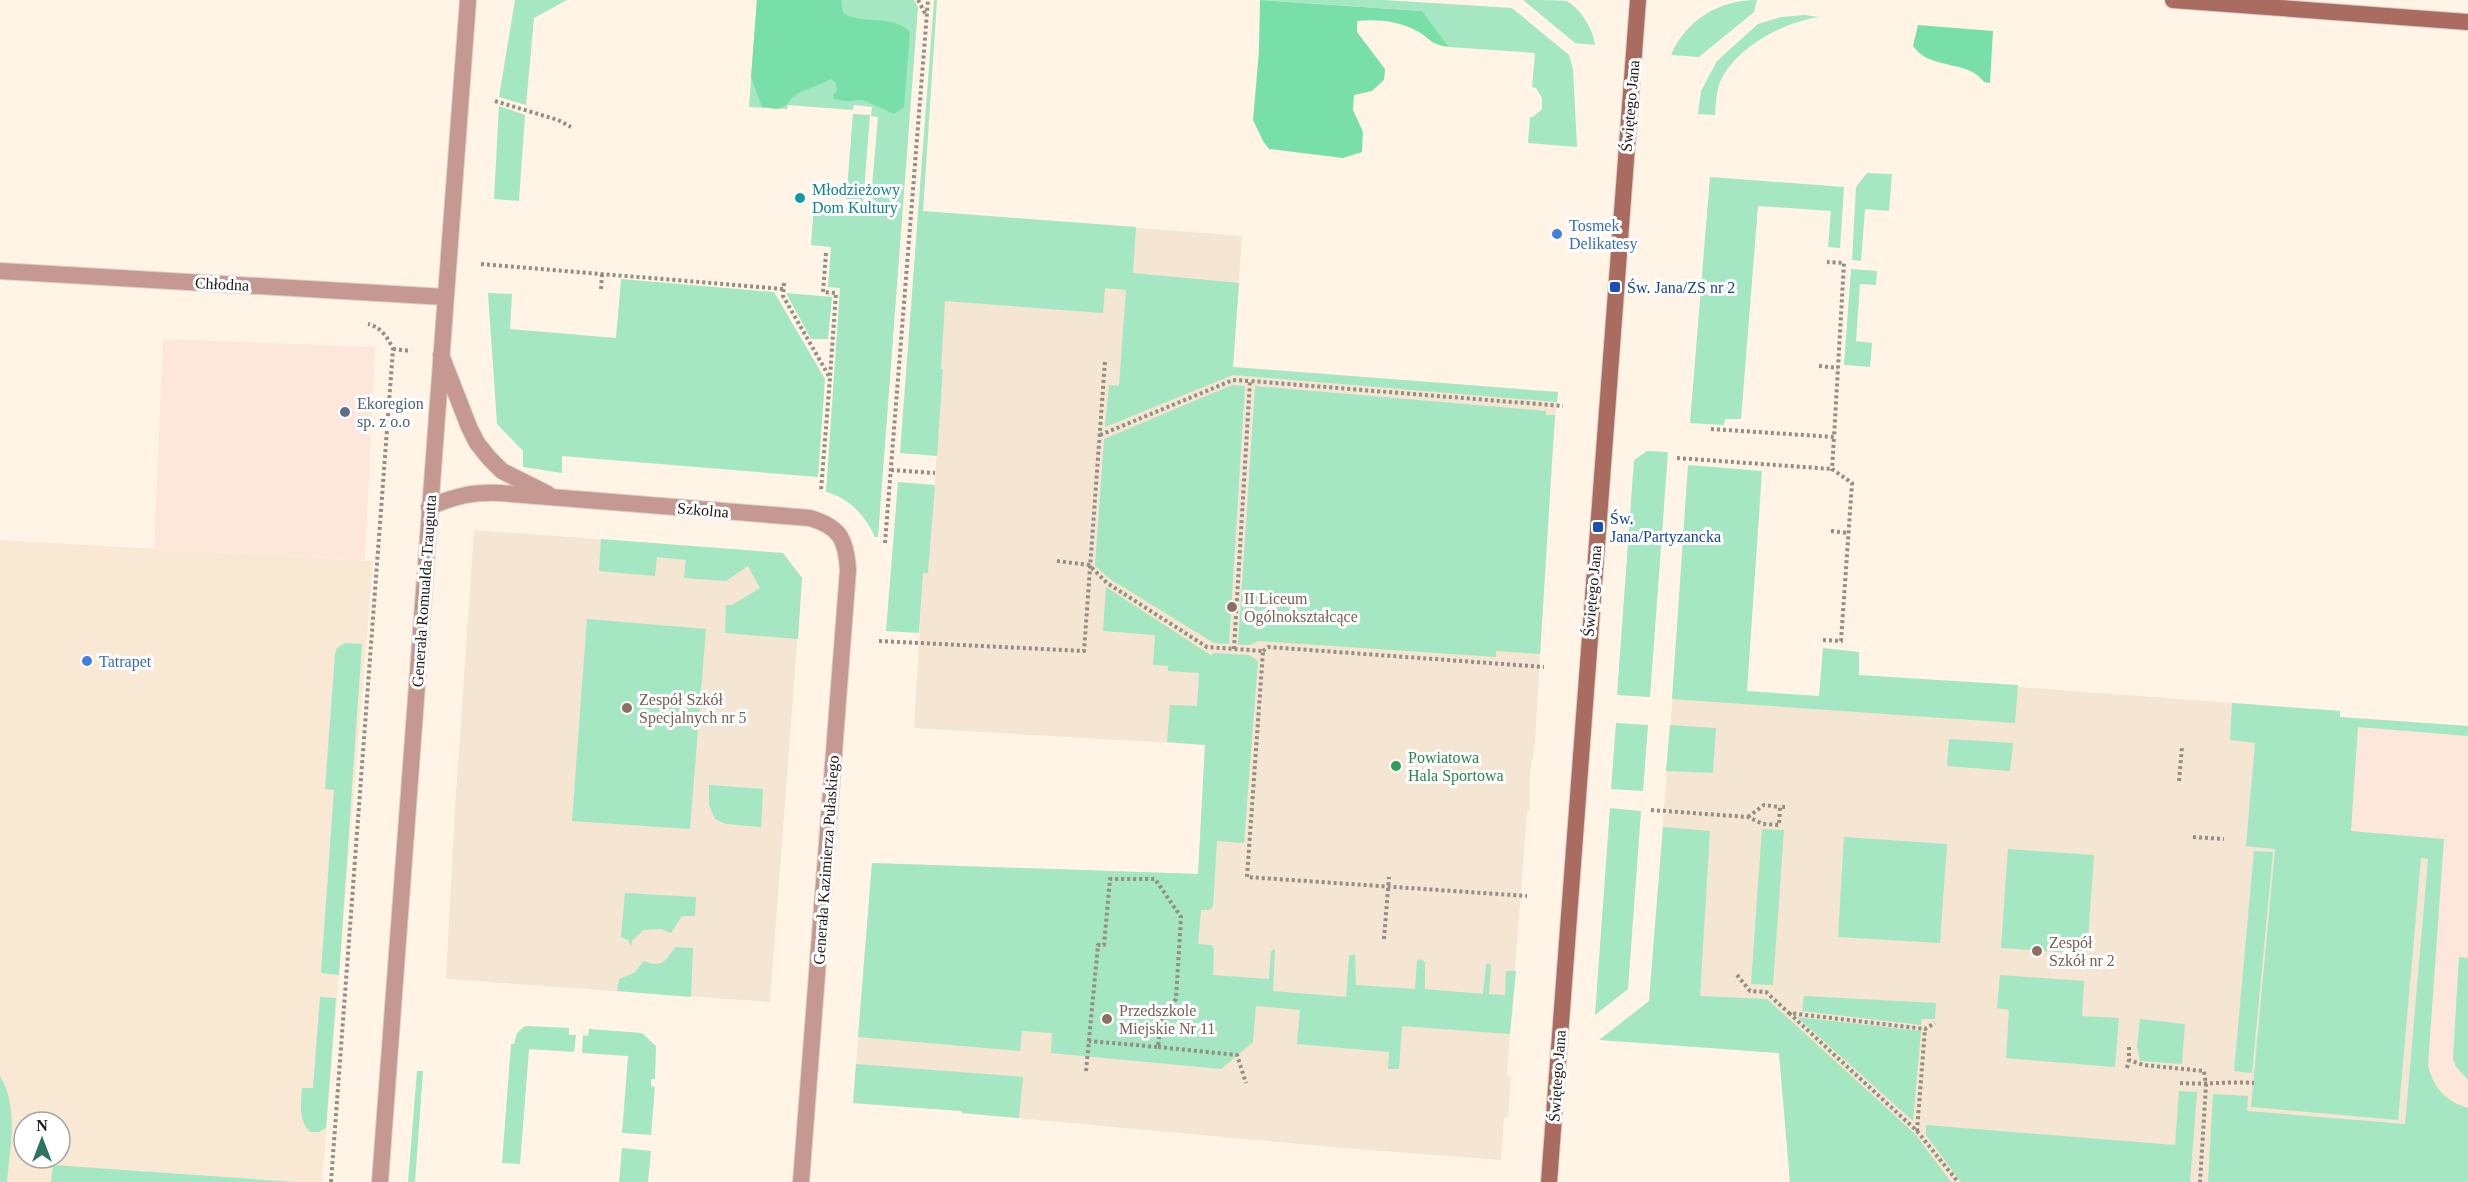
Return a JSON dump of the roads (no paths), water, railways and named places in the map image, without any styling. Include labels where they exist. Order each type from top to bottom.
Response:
[{"type":"main road","name":"Świętego Jana","points":[[1549,1182],[1638,0]]},
{"type":"main road","points":[[2173,0],[2468,22]]},
{"type":"street","name":"Generała Romualda Traugutta","points":[[380,1182],[468,0]]},
{"type":"street","name":"Chłodna","points":[[0,271],[445,297]]},
{"type":"street","name":"Szkolna","points":[[440,353],[477,443],[489,458],[502,471],[557,498]]},
{"type":"street","name":"Szkolna","points":[[429,507],[455,496],[479,493],[557,498],[810,518],[835,529],[842,539]]},
{"type":"street","name":"Generała Kazimierza Pułaskiego","points":[[801,1182],[848,570],[847,554],[842,539]]},
{"type":"place","name":"Młodzieżowy Dom Kultury","points":[[800,198]]},
{"type":"place","name":"Tosmek Delikatesy","points":[[1557,234]]},
{"type":"place","name":"Św. Jana/ZS nr 2","points":[[1615,287]]},
{"type":"place","name":"Ekoregion sp. z o.o","points":[[345,412]]},
{"type":"place","name":"Św. Jana/Partyzancka","points":[[1598,527]]},
{"type":"place","name":"II Liceum Ogólnokształcące","points":[[1232,607]]},
{"type":"place","name":"Tatrapet","points":[[87,661]]},
{"type":"place","name":"Zespół Szkół Specjalnych nr 5","points":[[627,708]]},
{"type":"place","name":"Powiatowa Hala Sportowa","points":[[1396,766]]},
{"type":"place","name":"Zespół Szkół nr 2","points":[[2037,951]]},
{"type":"place","name":"Przedszkole Miejskie Nr 11","points":[[1107,1019]]}]
